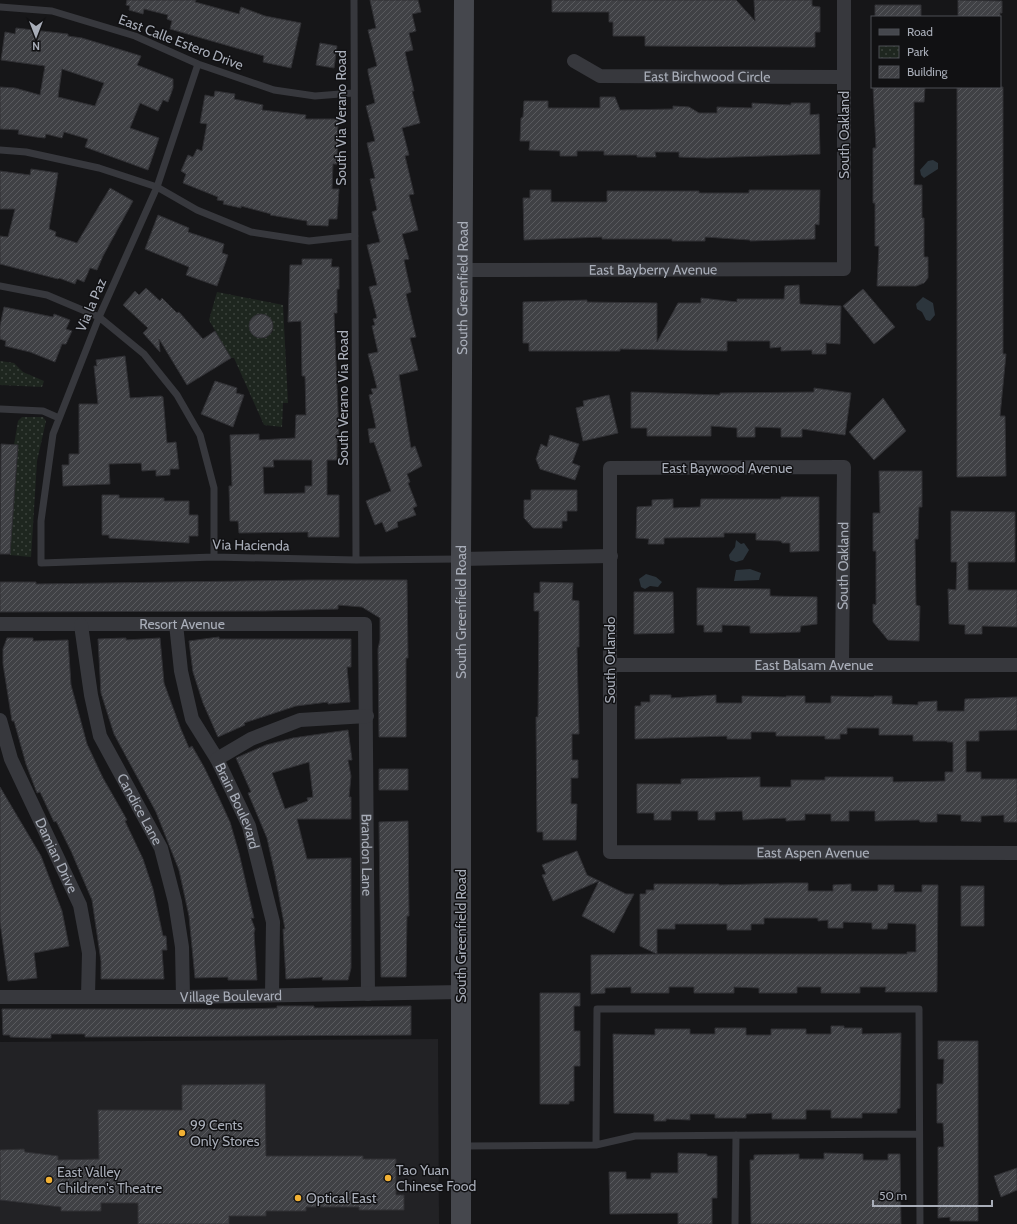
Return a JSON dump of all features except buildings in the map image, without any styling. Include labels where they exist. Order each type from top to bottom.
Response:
[{"type":"main road","name":"South Greenfield Road","points":[[461,1224],[461,559],[464,0]]},
{"type":"street","name":"South Oakland","points":[[844,0],[844,269]]},
{"type":"street","name":"East Birchwood Circle","points":[[574,61],[600,76],[844,77]]},
{"type":"street","name":"East Bayberry Avenue","points":[[463,270],[844,269]]},
{"type":"street","name":"South Oakland","points":[[842,665],[844,467]]},
{"type":"street","name":"East Baywood Avenue","points":[[610,468],[844,467]]},
{"type":"street","name":"South Orlando","points":[[610,468],[610,852]]},
{"type":"street","points":[[461,559],[610,556]]},
{"type":"street","name":"Resort Avenue","points":[[0,624],[365,624]]},
{"type":"street","name":"Brain Boulevard","points":[[176,624],[181,671],[192,718],[217,758],[249,826],[273,922],[272,994]]},
{"type":"street","name":"Brandon Lane","points":[[365,624],[367,716],[368,994]]},
{"type":"street","name":"Candice Lane","points":[[82,625],[90,695],[100,736],[160,848],[175,902],[181,940],[183,997]]},
{"type":"street","name":"East Balsam Avenue","points":[[610,664],[1017,665]]},
{"type":"street","points":[[217,758],[251,738],[300,720],[367,716]]},
{"type":"street","name":"Damian Drive","points":[[0,720],[11,758],[80,905],[89,953],[88,996]]},
{"type":"street","name":"East Aspen Avenue","points":[[610,852],[1017,853]]},
{"type":"street","name":"Village Boulevard","points":[[0,997],[183,997],[272,994],[461,992]]},
{"type":"lane","name":"South Via Verano Road","points":[[354,0],[353,93],[355,236]]},
{"type":"lane","name":"East Calle Estero Drive","points":[[1,5],[52,11],[135,36],[198,64],[274,90],[315,96],[353,93]]},
{"type":"lane","name":"Via la Paz","points":[[41,563],[41,521],[53,434],[99,317],[157,187],[198,64]]},
{"type":"lane","points":[[0,150],[26,152],[99,168],[157,187],[197,210],[251,232],[309,242],[355,236]]},
{"type":"lane","name":"South Verano Via Road","points":[[355,236],[356,560]]},
{"type":"lane","points":[[0,286],[47,295],[99,317],[144,354],[177,395],[200,435],[214,488],[214,557]]},
{"type":"lane","points":[[0,409],[43,411],[59,418]]},
{"type":"lane","name":"Via Hacienda","points":[[41,563],[214,557],[356,560],[461,559]]},
{"type":"lane","points":[[596,1146],[597,1009],[919,1008],[920,1224]]},
{"type":"lane","points":[[461,1146],[596,1146],[635,1136],[919,1134]]},
{"type":"lane","points":[[735,1224],[736,1135]]},
{"type":"shaded area","points":[[933,160],[938,163],[938,169],[924,178],[921,175],[920,170],[928,161]]},
{"type":"shaded area","points":[[923,297],[933,303],[935,315],[930,321],[926,320],[922,312],[917,309],[916,304]]},
{"type":"shaded area","points":[[736,540],[741,544],[744,543],[749,550],[743,560],[736,562],[730,560],[729,555],[735,547]]},
{"type":"shaded area","points":[[750,569],[761,573],[759,580],[734,581],[736,570]]},
{"type":"shaded area","points":[[646,574],[656,577],[662,582],[658,587],[650,586],[645,589],[641,587],[639,579]]},
{"type":"shaded area","points":[[438,1039],[439,1224],[0,1224],[0,1042]]},
{"type":"green space","points":[[217,292],[283,305],[288,403],[283,403],[282,427],[264,425],[234,358],[231,358],[209,320]],"holes":[[[258,314],[267,315],[272,322],[273,331],[266,338],[256,337],[250,331],[250,321]]]},
{"type":"green space","points":[[0,361],[14,363],[23,372],[44,381],[42,387],[0,385]]},
{"type":"green space","points":[[22,417],[43,417],[46,421],[37,461],[31,557],[10,555],[18,446],[14,445],[18,421]]},
{"type":"place","name":"99 Cents Only Stores","points":[[182,1133]]},
{"type":"place","name":"Tao Yuan Chinese Food","points":[[388,1178]]},
{"type":"place","name":"East Valley Children's Theatre","points":[[49,1180]]},
{"type":"place","name":"Optical East","points":[[298,1198]]}]
